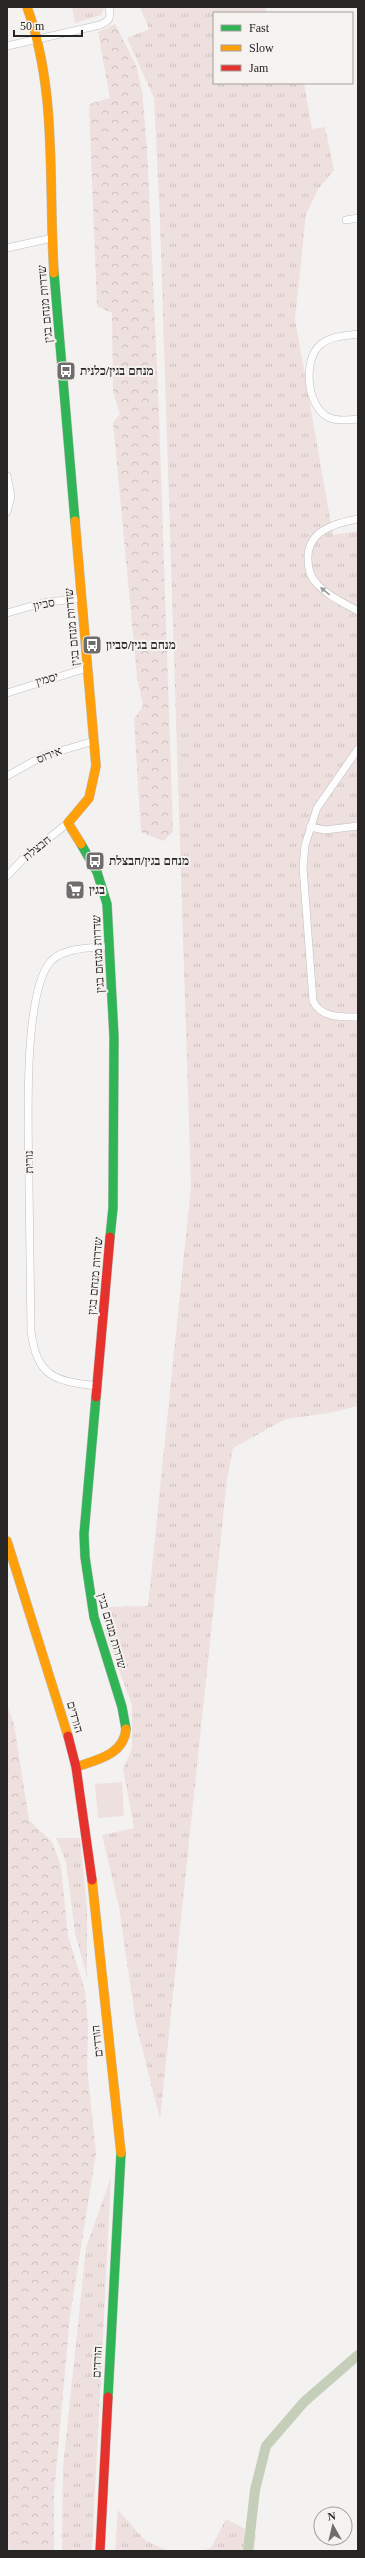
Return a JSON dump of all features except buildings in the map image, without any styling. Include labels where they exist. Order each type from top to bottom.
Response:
[{"type":"street","name":"שדרות מנחם בגין","points":[[27,7],[38,40],[46,93],[52,238],[94,741],[96,784],[89,800],[68,823],[97,872],[103,887],[110,922],[115,1094],[113,1208],[84,1534],[86,1579],[92,1616],[121,1702],[126,1731],[124,1741],[117,1750],[76,1767]]},
{"type":"street","points":[[7,46],[38,40],[108,22],[111,17],[109,7]]},
{"type":"street","points":[[346,220],[358,218]]},
{"type":"street","points":[[7,248],[52,238]]},
{"type":"street","points":[[358,334],[332,338],[321,344],[315,351],[309,371],[312,394],[317,406],[323,414],[339,420],[358,419]]},
{"type":"street","points":[[7,476],[11,496],[7,512]]},
{"type":"street","points":[[355,520],[327,528],[312,539],[308,552],[308,564],[310,574],[326,593],[358,611]]},
{"type":"street","name":"סביון","points":[[7,613],[42,603],[81,598]]},
{"type":"street","name":"יסמין","points":[[7,693],[87,668]]},
{"type":"street","name":"אירוס","points":[[7,776],[43,756],[94,741]]},
{"type":"street","points":[[358,749],[318,808],[305,844],[303,867],[313,1001],[316,1009],[324,1013],[336,1016],[358,1017]]},
{"type":"street","name":"חבצלת","points":[[7,876],[24,858],[68,823]]},
{"type":"street","points":[[310,827],[325,830],[358,826]]},
{"type":"street","name":"נורית","points":[[97,1386],[62,1381],[51,1376],[37,1360],[33,1348],[31,1331],[29,1064],[35,1007],[46,969],[52,960],[61,954],[110,946]]},
{"type":"street","name":"הורדים","points":[[7,1541],[64,1721],[76,1767],[98,1924],[121,2147],[100,2551]]},
{"type":"green space","points":[[72,7],[104,8],[101,15],[75,23]]},
{"type":"green space","points":[[140,7],[265,7],[267,12],[213,12],[213,84],[304,84],[312,129],[325,127],[334,170],[319,188],[306,214],[295,319],[333,535],[358,531],[358,1406],[329,1413],[286,1419],[233,1448],[227,1480],[160,2119],[136,2024],[119,1907],[102,1835],[134,1828],[123,1769],[132,1749],[132,1705],[105,1632],[106,1607],[148,1606],[191,1186],[160,222],[154,98],[127,38],[149,29]]},
{"type":"green space","points":[[115,24],[136,65],[142,90],[147,148],[159,414],[173,832],[163,841],[141,832],[134,719],[143,706],[137,677],[113,422],[120,414],[113,392],[112,313],[97,306],[89,104],[110,98],[98,32]]},
{"type":"green space","points":[[7,1704],[14,1724],[29,1820],[52,1842],[61,1866],[68,1936],[85,1990],[88,2026],[87,2067],[96,2153],[70,2316],[54,2494],[54,2551],[7,2551]]},
{"type":"green space","points":[[122,1782],[124,1816],[98,1818],[95,1784]]},
{"type":"green space","points":[[56,1838],[80,1838],[87,1908],[87,1977],[75,1933],[66,1862]]},
{"type":"green space","points":[[111,2177],[92,2551],[62,2551],[63,2467],[86,2248]]},
{"type":"green space","points":[[118,2510],[145,2540],[168,2551],[115,2551]]},
{"type":"green space","points":[[226,2519],[256,2535],[254,2551],[200,2551],[211,2548]]},
{"type":"waterway","points":[[248,2551],[255,2490],[266,2446],[304,2402],[358,2355]]},
{"type":"traffic: fast","points":[[54,273],[75,521]]},
{"type":"traffic: fast","points":[[81,844],[97,872],[107,904],[114,1037],[113,1208],[110,1237]]},
{"type":"traffic: fast","points":[[96,1397],[84,1534],[85,1557],[94,1617],[122,1707],[126,1729]]},
{"type":"traffic: fast","points":[[108,2397],[121,2153]]},
{"type":"traffic: slow","points":[[27,7],[37,39],[48,105],[54,273]]},
{"type":"traffic: slow","points":[[75,521],[96,766],[89,798],[68,823],[81,844]]},
{"type":"traffic: slow","points":[[7,1541],[68,1736]]},
{"type":"traffic: slow","points":[[76,1767],[100,1759],[115,1751],[124,1738],[126,1729]]},
{"type":"traffic: slow","points":[[92,1880],[121,2153]]},
{"type":"traffic: jam","points":[[96,1397],[110,1237]]},
{"type":"traffic: jam","points":[[68,1736],[76,1767],[92,1880]]},
{"type":"traffic: jam","points":[[100,2551],[108,2397]]},
{"type":"place","name":"מנחם בגין/כלנית","points":[[66,371]]},
{"type":"place","name":"מנחם בגין/סביון","points":[[92,645]]},
{"type":"place","name":"מנחם בגין/חבצלת","points":[[95,861]]},
{"type":"place","name":"בגין","points":[[75,890]]}]
